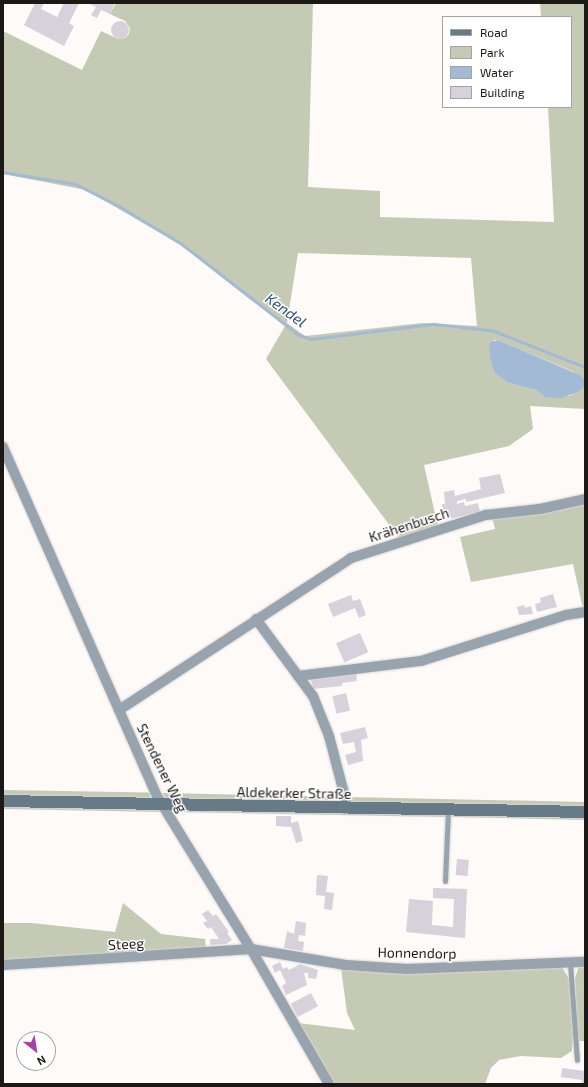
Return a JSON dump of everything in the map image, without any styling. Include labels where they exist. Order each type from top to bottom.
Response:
[{"type":"street","name":"Stendener Weg","points":[[3,447],[162,805],[250,949],[328,1084]]},
{"type":"street","name":"Krähenbusch","points":[[119,710],[351,558],[486,515],[540,509],[585,500]]},
{"type":"street","points":[[298,676],[420,661],[566,615],[585,612]]},
{"type":"street","points":[[256,619],[312,696],[329,736],[346,801],[345,809]]},
{"type":"street","name":"Aldekerker Straße","points":[[3,801],[345,809],[448,808],[585,812]]},
{"type":"street","name":"Honnendorp","points":[[250,949],[346,964],[407,969],[585,962]]},
{"type":"street","name":"Steeg","points":[[3,965],[250,949]]},
{"type":"lane","points":[[445,880],[448,808]]},
{"type":"lane","points":[[570,963],[577,1060]]},
{"type":"green space","points":[[116,3],[313,3],[308,187],[380,191],[380,217],[554,222],[548,108],[572,108],[572,16],[541,16],[540,3],[585,3],[585,380],[572,371],[498,340],[494,340],[491,362],[509,383],[536,390],[544,397],[570,396],[585,386],[585,409],[530,406],[533,429],[509,446],[424,465],[438,527],[399,538],[266,359],[285,326],[181,245],[86,190],[3,174],[3,31],[82,70],[101,31],[118,39],[125,38],[129,34],[130,28],[125,21],[110,14]],"holes":[[[298,253],[471,258],[477,326],[422,323],[305,336],[287,323]]]},
{"type":"green space","points":[[585,503],[585,609],[583,609],[573,564],[471,582],[460,537],[495,529],[492,517]]},
{"type":"green space","points":[[3,790],[150,793],[150,801],[3,798]]},
{"type":"green space","points":[[162,793],[343,797],[343,802],[166,799]]},
{"type":"green space","points":[[349,797],[585,802],[585,808],[351,804]]},
{"type":"green space","points":[[3,806],[159,808],[161,812],[3,809]]},
{"type":"green space","points":[[174,810],[445,814],[446,817],[174,812]]},
{"type":"green space","points":[[453,814],[585,816],[585,820],[452,817]]},
{"type":"green space","points":[[123,903],[161,934],[205,939],[206,950],[3,961],[3,923],[32,923],[115,932]]},
{"type":"green space","points":[[579,966],[585,966],[585,1041],[578,1041],[575,978]]},
{"type":"green space","points":[[562,967],[569,979],[573,1035],[572,1051],[561,1058],[521,1056],[499,1060],[491,1068],[485,1084],[333,1084],[298,1023],[355,1030],[347,1013],[341,968]]},
{"type":"water","points":[[498,340],[580,375],[585,380],[585,386],[578,392],[562,398],[544,397],[536,390],[509,383],[495,373],[491,362],[489,346],[491,342]]},
{"type":"building","points":[[35,3],[44,3],[41,9],[57,17],[64,3],[79,3],[69,23],[74,26],[64,46],[24,25]]},
{"type":"building","points":[[88,3],[115,3],[110,14],[101,10],[97,18],[91,15],[96,7]]},
{"type":"building","points":[[120,21],[126,24],[129,30],[126,36],[120,39],[114,36],[111,30],[114,24]]},
{"type":"building","points":[[500,474],[505,493],[466,502],[466,499],[457,501],[457,504],[464,502],[465,506],[478,503],[480,512],[449,519],[447,510],[443,511],[442,504],[445,504],[444,492],[454,490],[455,496],[481,489],[479,478]]},
{"type":"building","points":[[553,594],[557,607],[537,612],[535,604],[541,602],[540,598]]},
{"type":"building","points":[[351,595],[353,601],[360,599],[366,615],[359,618],[355,608],[333,617],[328,604]]},
{"type":"building","points":[[524,605],[525,608],[531,606],[533,614],[519,615],[517,607]]},
{"type":"building","points":[[360,633],[368,652],[344,662],[336,643]]},
{"type":"building","points":[[356,673],[357,681],[342,683],[342,686],[313,689],[311,679]]},
{"type":"building","points":[[346,693],[350,711],[336,714],[332,696]]},
{"type":"building","points":[[365,727],[368,738],[361,740],[363,761],[348,765],[345,755],[356,752],[354,742],[343,744],[340,733]]},
{"type":"building","points":[[276,816],[291,816],[291,823],[298,821],[303,841],[296,843],[291,827],[276,826]]},
{"type":"building","points":[[457,859],[469,860],[468,876],[456,875]]},
{"type":"building","points":[[317,875],[328,876],[326,892],[334,893],[332,910],[324,909],[325,896],[316,895]]},
{"type":"building","points":[[433,888],[467,889],[465,938],[406,932],[409,899],[433,901],[432,925],[453,927],[454,899],[433,898]]},
{"type":"building","points":[[208,910],[213,916],[216,914],[229,932],[227,933],[232,940],[226,944],[210,945],[210,939],[219,939],[211,927],[208,929],[203,923],[207,921],[202,914]]},
{"type":"building","points":[[296,921],[306,923],[305,936],[299,935],[298,941],[304,942],[303,951],[284,948],[287,931],[294,934]]},
{"type":"building","points":[[280,962],[283,969],[287,967],[289,970],[300,964],[318,970],[316,979],[308,978],[308,973],[304,973],[307,985],[286,995],[282,986],[286,983],[280,970],[275,973],[272,966]]},
{"type":"building","points":[[311,993],[318,1006],[298,1017],[291,1004]]},
{"type":"building","points":[[562,1068],[585,1071],[585,1084],[582,1084],[582,1080],[561,1077]]},
{"type":"waterway","name":"Kendel","points":[[3,172],[76,184],[119,206],[182,244],[299,335],[311,339],[434,324],[492,330],[585,367]]}]
